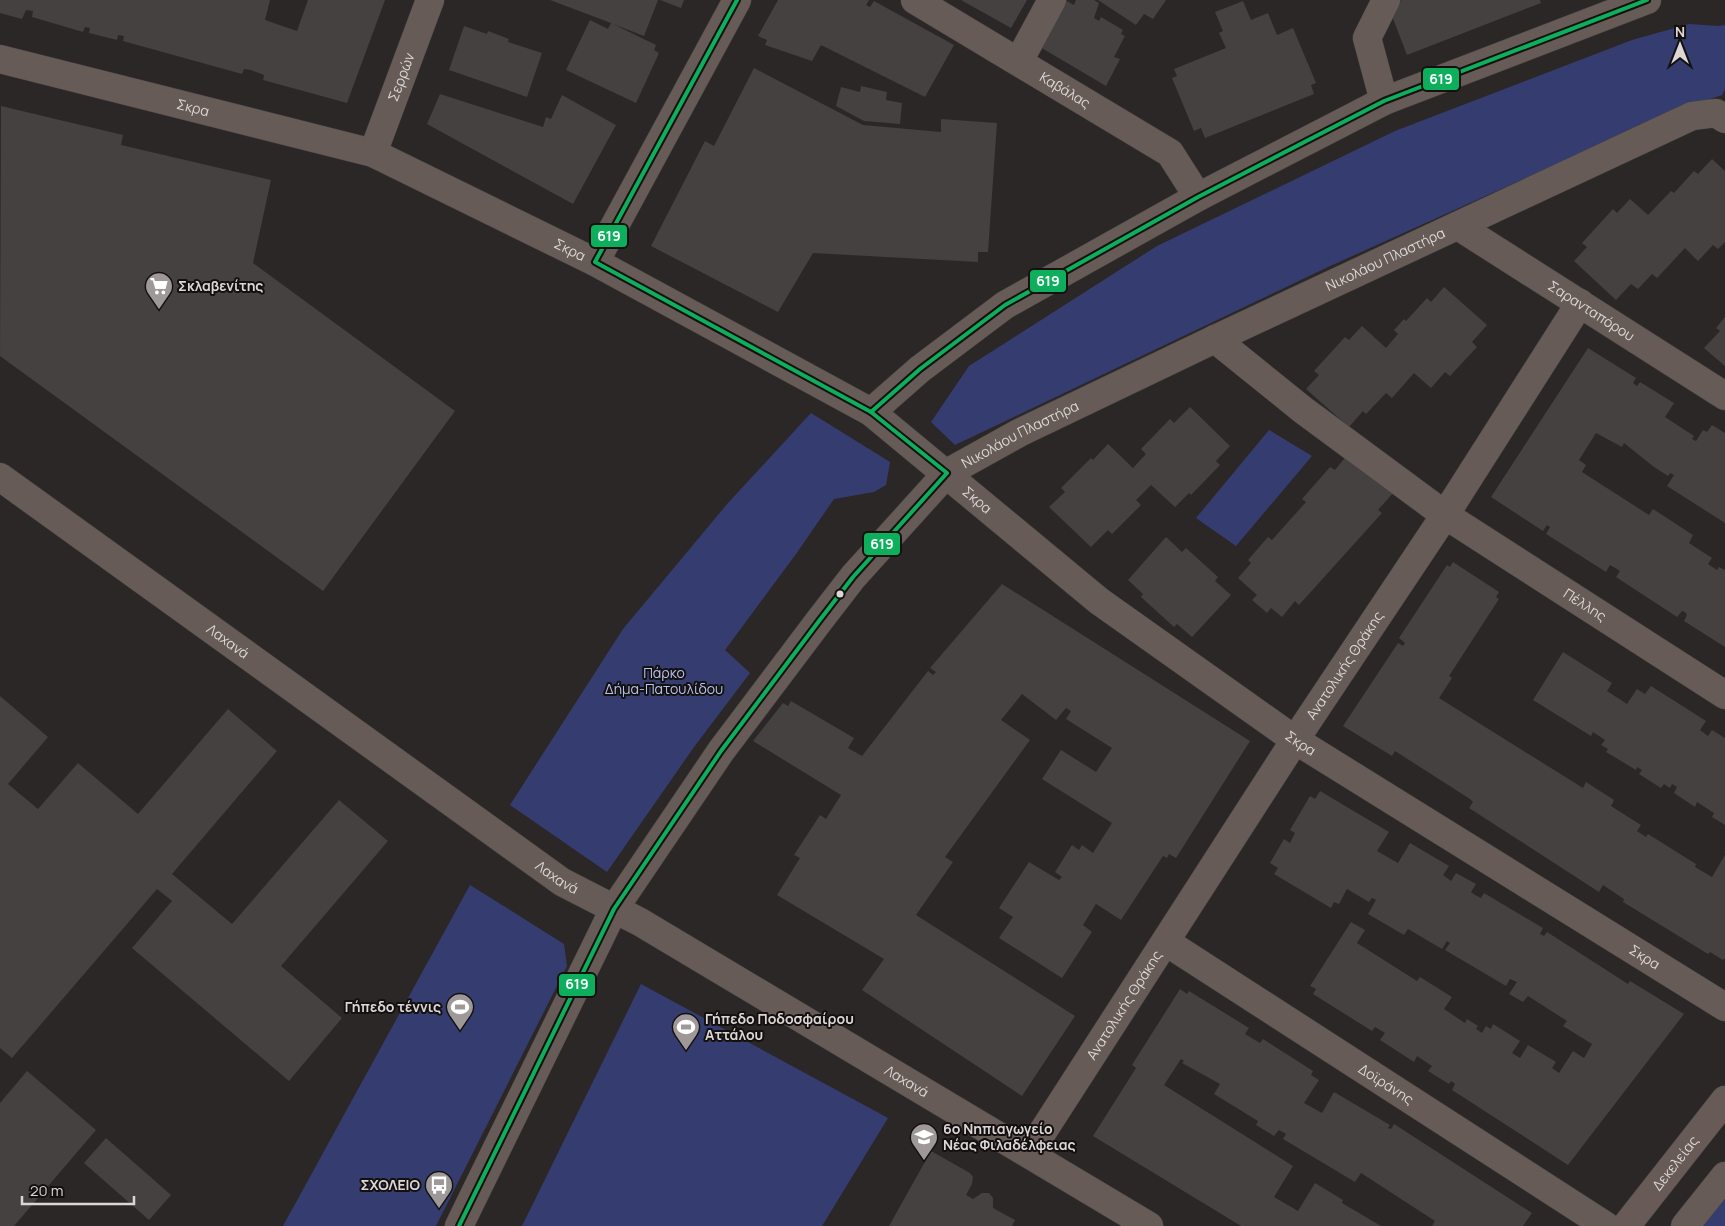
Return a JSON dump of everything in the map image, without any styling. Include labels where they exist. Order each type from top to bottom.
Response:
[{"type":"main road","name":"Δεκελείας","points":[[1626,1226],[1725,1100]]},
{"type":"street","name":"Σερρών","points":[[373,153],[430,0]]},
{"type":"street","points":[[596,262],[737,0]]},
{"type":"street","name":"Καβάλας","points":[[915,0],[1170,153],[1198,197]]},
{"type":"street","points":[[1019,61],[1052,0]]},
{"type":"street","points":[[1384,101],[1367,38],[1386,0]]},
{"type":"street","points":[[871,412],[920,369],[1005,305],[1198,197],[1384,101],[1647,0]]},
{"type":"street","name":"Σκρα","points":[[0,58],[373,153],[596,262],[871,412],[1099,601],[1296,740],[1725,1007]]},
{"type":"street","name":"Νικολάου Πλαστήρα","points":[[459,1226],[614,909],[721,751],[819,621],[853,577],[948,474],[1019,433],[1215,339],[1692,116],[1716,113],[1725,119]]},
{"type":"street","name":"Σαρανταπόρου","points":[[1458,226],[1725,396]]},
{"type":"street","name":"Ανατολικής Θράκης","points":[[1029,1153],[1296,740],[1445,515],[1580,303]]},
{"type":"street","name":"Πέλλης","points":[[1215,339],[1303,410],[1445,515],[1725,695]]},
{"type":"street","name":"Λαχανά","points":[[0,477],[562,882],[656,932],[1149,1226]]},
{"type":"street","name":"Δοϊράνης","points":[[1166,942],[1606,1226]]},
{"type":"street","points":[[1685,1226],[1725,1176]]},
{"type":"green space","points":[[1689,24],[1725,25],[1725,89],[1722,95],[1674,111],[1328,267],[955,445],[931,422],[969,366],[1157,246],[1395,131],[1632,40]]},
{"type":"green space","name":"Πάρκο Δήμα-Πατουλίδου","points":[[811,413],[890,462],[886,485],[874,492],[834,499],[725,650],[750,673],[694,747],[607,872],[510,805],[623,629],[728,503]]},
{"type":"green space","points":[[1269,430],[1312,456],[1236,546],[1196,518]]},
{"type":"green space","points":[[470,885],[564,944],[567,966],[436,1226],[283,1226]]},
{"type":"green space","name":"Γήπεδο Ποδοσφαίρου Αττάλου","points":[[641,984],[888,1118],[822,1226],[522,1226]]},
{"type":"green space","points":[[1725,1191],[1725,1226],[1696,1226]]},
{"type":"building","points":[[0,0],[270,0],[265,20],[297,31],[308,0],[385,0],[347,103],[263,80],[264,75],[251,70],[244,69],[242,74],[123,41],[124,36],[118,35],[117,40],[89,33],[90,28],[85,27],[83,32],[32,17],[33,11],[26,10],[22,19],[0,13]]},
{"type":"building","points":[[550,0],[658,0],[644,36],[613,24],[656,45],[654,50],[659,53],[636,103],[566,70],[590,20],[608,29],[611,23]]},
{"type":"building","points":[[660,0],[684,0],[681,8]]},
{"type":"building","points":[[778,0],[869,0],[866,5],[870,7],[874,1],[954,45],[925,97],[821,45],[812,61],[765,45],[767,40],[758,36]]},
{"type":"building","points":[[961,0],[1027,0],[1011,28]]},
{"type":"building","points":[[1065,0],[1074,5],[1076,0],[1094,0],[1099,3],[1094,18],[1099,21],[1101,17],[1123,30],[1121,34],[1125,36],[1114,57],[1120,59],[1106,86],[1035,44]]},
{"type":"building","points":[[1098,0],[1166,0],[1153,19],[1144,14],[1136,25]]},
{"type":"building","points":[[1401,0],[1540,0],[1541,3],[1407,55],[1392,16]]},
{"type":"building","points":[[1243,1],[1251,20],[1268,13],[1277,35],[1293,28],[1316,83],[1311,85],[1314,94],[1205,138],[1201,128],[1194,131],[1172,78],[1177,76],[1174,69],[1226,48],[1219,33],[1223,31],[1215,12]]},
{"type":"building","points":[[464,26],[487,34],[488,31],[509,39],[508,42],[542,53],[527,97],[449,70]]},
{"type":"building","points":[[754,68],[863,125],[941,132],[941,119],[997,123],[988,252],[978,252],[978,262],[813,253],[778,312],[651,246],[705,141],[714,146]]},
{"type":"building","points":[[861,86],[887,92],[886,100],[902,103],[900,124],[864,121],[836,106],[841,87],[860,92]]},
{"type":"building","points":[[440,94],[543,127],[546,117],[551,119],[562,95],[616,125],[573,204],[427,124]]},
{"type":"building","name":"Σκλαβενίτης","points":[[1,106],[123,135],[121,145],[271,180],[253,263],[455,411],[323,591],[0,356]]},
{"type":"building","points":[[1712,159],[1725,171],[1725,242],[1718,249],[1713,245],[1698,261],[1685,248],[1657,278],[1652,274],[1638,289],[1631,284],[1616,300],[1574,261],[1587,247],[1582,243],[1613,209],[1617,213],[1630,199],[1648,215],[1671,191],[1674,193],[1694,171],[1698,174]]},
{"type":"building","points":[[1444,287],[1487,325],[1472,342],[1477,347],[1450,376],[1445,372],[1431,388],[1414,373],[1392,398],[1386,393],[1366,414],[1363,411],[1349,427],[1306,389],[1319,375],[1314,371],[1345,337],[1349,340],[1362,326],[1386,348],[1398,334],[1394,330],[1404,319],[1406,321],[1427,298],[1431,302]]},
{"type":"building","points":[[1725,317],[1725,366],[1704,348],[1720,331],[1716,328]]},
{"type":"building","points":[[1588,348],[1636,378],[1633,383],[1637,386],[1640,382],[1674,403],[1665,417],[1694,436],[1692,439],[1696,441],[1703,430],[1707,432],[1712,425],[1725,433],[1725,523],[1667,486],[1674,475],[1670,473],[1668,476],[1624,443],[1622,447],[1596,433],[1579,460],[1586,465],[1582,472],[1649,515],[1653,509],[1693,535],[1689,543],[1712,558],[1708,564],[1717,570],[1719,567],[1725,570],[1725,647],[1684,621],[1687,615],[1685,612],[1682,611],[1677,617],[1616,577],[1620,571],[1610,565],[1606,572],[1546,534],[1550,527],[1547,525],[1543,531],[1491,497]]},
{"type":"building","points":[[1190,407],[1230,446],[1216,461],[1220,465],[1191,495],[1189,493],[1175,507],[1151,485],[1136,500],[1141,505],[1112,534],[1108,530],[1091,547],[1049,507],[1065,492],[1061,488],[1108,444],[1133,468],[1146,454],[1141,449],[1170,419],[1174,423]]},
{"type":"building","points":[[1349,453],[1393,493],[1378,510],[1382,513],[1299,605],[1295,601],[1282,617],[1271,608],[1267,613],[1252,600],[1257,595],[1238,578],[1251,563],[1248,560],[1268,537],[1272,540],[1306,502],[1302,499],[1330,467],[1335,470]]},
{"type":"building","points":[[1166,537],[1182,552],[1186,548],[1218,577],[1215,581],[1231,595],[1192,637],[1177,624],[1174,627],[1141,597],[1143,594],[1128,580]]},
{"type":"building","points":[[1453,562],[1499,592],[1496,597],[1499,599],[1449,676],[1452,678],[1439,698],[1583,788],[1586,782],[1614,800],[1611,806],[1641,825],[1637,831],[1646,837],[1648,834],[1696,864],[1695,867],[1712,877],[1725,855],[1725,958],[1723,960],[1710,952],[1708,954],[1623,902],[1624,899],[1603,885],[1599,892],[1469,808],[1473,802],[1470,799],[1395,751],[1392,756],[1343,726],[1398,643],[1403,646],[1405,643],[1399,638],[1447,565],[1450,567]]},
{"type":"building","points":[[1002,584],[1250,741],[1176,858],[1169,854],[1167,858],[1163,856],[1121,920],[1096,904],[1083,925],[1092,932],[1062,978],[999,938],[1013,917],[999,908],[1029,862],[1059,880],[1062,877],[1055,872],[1072,845],[1079,850],[1082,845],[1093,853],[1112,823],[1042,779],[1061,750],[1096,772],[1112,748],[1066,719],[1071,711],[1066,708],[1056,720],[1022,694],[1001,720],[1030,740],[945,857],[953,862],[916,915],[1075,1016],[1022,1096],[862,990],[884,959],[777,895],[800,858],[794,855],[820,815],[826,819],[841,795],[753,741],[783,703],[788,706],[791,701],[854,738],[848,748],[862,756],[928,671],[933,675],[936,672],[930,668]]},
{"type":"building","points":[[1563,652],[1612,683],[1607,691],[1627,704],[1637,689],[1645,694],[1651,686],[1706,721],[1700,730],[1708,736],[1712,730],[1725,738],[1725,825],[1712,817],[1714,813],[1697,802],[1695,807],[1674,793],[1677,787],[1672,784],[1670,788],[1664,784],[1661,788],[1639,774],[1642,770],[1637,767],[1636,770],[1606,752],[1608,749],[1601,745],[1605,740],[1593,732],[1591,736],[1533,700]]},
{"type":"building","points":[[0,696],[48,737],[8,784],[38,809],[78,763],[138,814],[228,709],[277,751],[172,874],[232,924],[339,800],[388,841],[281,966],[342,1018],[289,1081],[132,948],[172,901],[157,889],[12,1058],[0,1048]]},
{"type":"building","points":[[1320,791],[1389,832],[1377,851],[1398,863],[1410,843],[1449,866],[1443,875],[1451,881],[1456,873],[1476,884],[1471,892],[1475,895],[1481,898],[1484,893],[1543,928],[1540,934],[1544,936],[1547,932],[1628,984],[1630,981],[1684,1014],[1568,1165],[1452,1090],[1455,1084],[1451,1081],[1449,1084],[1428,1071],[1432,1066],[1417,1056],[1414,1062],[1380,1040],[1385,1033],[1375,1027],[1372,1031],[1313,994],[1316,989],[1310,986],[1351,922],[1365,930],[1357,943],[1417,981],[1420,977],[1452,997],[1444,1009],[1465,1023],[1467,1019],[1478,1026],[1476,1029],[1482,1033],[1486,1026],[1491,1029],[1493,1024],[1520,1041],[1512,1053],[1520,1058],[1528,1045],[1556,1062],[1552,1068],[1559,1073],[1573,1051],[1584,1058],[1592,1044],[1563,1026],[1567,1021],[1528,996],[1523,1002],[1509,994],[1517,982],[1510,979],[1506,986],[1445,950],[1450,943],[1447,941],[1442,949],[1408,929],[1404,935],[1368,914],[1376,900],[1372,898],[1369,902],[1347,889],[1339,904],[1334,902],[1331,908],[1274,874],[1278,868],[1270,863],[1284,839],[1290,843],[1295,833],[1290,830],[1310,796],[1315,799]]},
{"type":"building","points":[[1180,989],[1187,994],[1189,991],[1249,1028],[1245,1034],[1260,1043],[1263,1039],[1313,1071],[1311,1075],[1319,1080],[1304,1103],[1322,1113],[1334,1092],[1390,1125],[1388,1128],[1391,1129],[1394,1124],[1532,1213],[1523,1226],[1432,1226],[1435,1221],[1361,1173],[1355,1182],[1283,1139],[1286,1134],[1279,1130],[1274,1136],[1256,1125],[1258,1121],[1214,1094],[1220,1084],[1182,1063],[1184,1061],[1181,1059],[1164,1085],[1293,1166],[1274,1197],[1298,1211],[1315,1183],[1343,1200],[1342,1203],[1381,1226],[1241,1226],[1093,1136],[1136,1068],[1132,1065]]},
{"type":"building","points":[[27,1071],[96,1130],[14,1226],[0,1226],[0,1103]]},
{"type":"building","points":[[106,1138],[171,1195],[149,1220],[84,1163]]},
{"type":"building","points":[[931,1151],[970,1173],[973,1177],[972,1184],[966,1195],[973,1199],[982,1193],[989,1193],[993,1198],[993,1208],[1015,1220],[1012,1226],[889,1226]]},
{"type":"transit line","name":"619","points":[[459,1226],[614,909],[721,751],[819,621],[853,577],[947,473],[871,412],[595,262],[737,0]]},
{"type":"transit line","name":"619","points":[[871,412],[920,369],[1005,305],[1198,197],[1384,101],[1647,0]]},
{"type":"place","name":"Σκλαβενίτης","points":[[159,310]]},
{"type":"place","name":"Γήπεδο τέννις","points":[[460,1031]]},
{"type":"place","name":"Γήπεδο Ποδοσφαίρου Αττάλου","points":[[686,1051]]},
{"type":"place","name":"6ο Νηπιαγωγείο Νέας Φιλαδέλφειας","points":[[924,1161]]},
{"type":"place","name":"ΣΧΟΛΕΙΟ","points":[[439,1209]]}]
